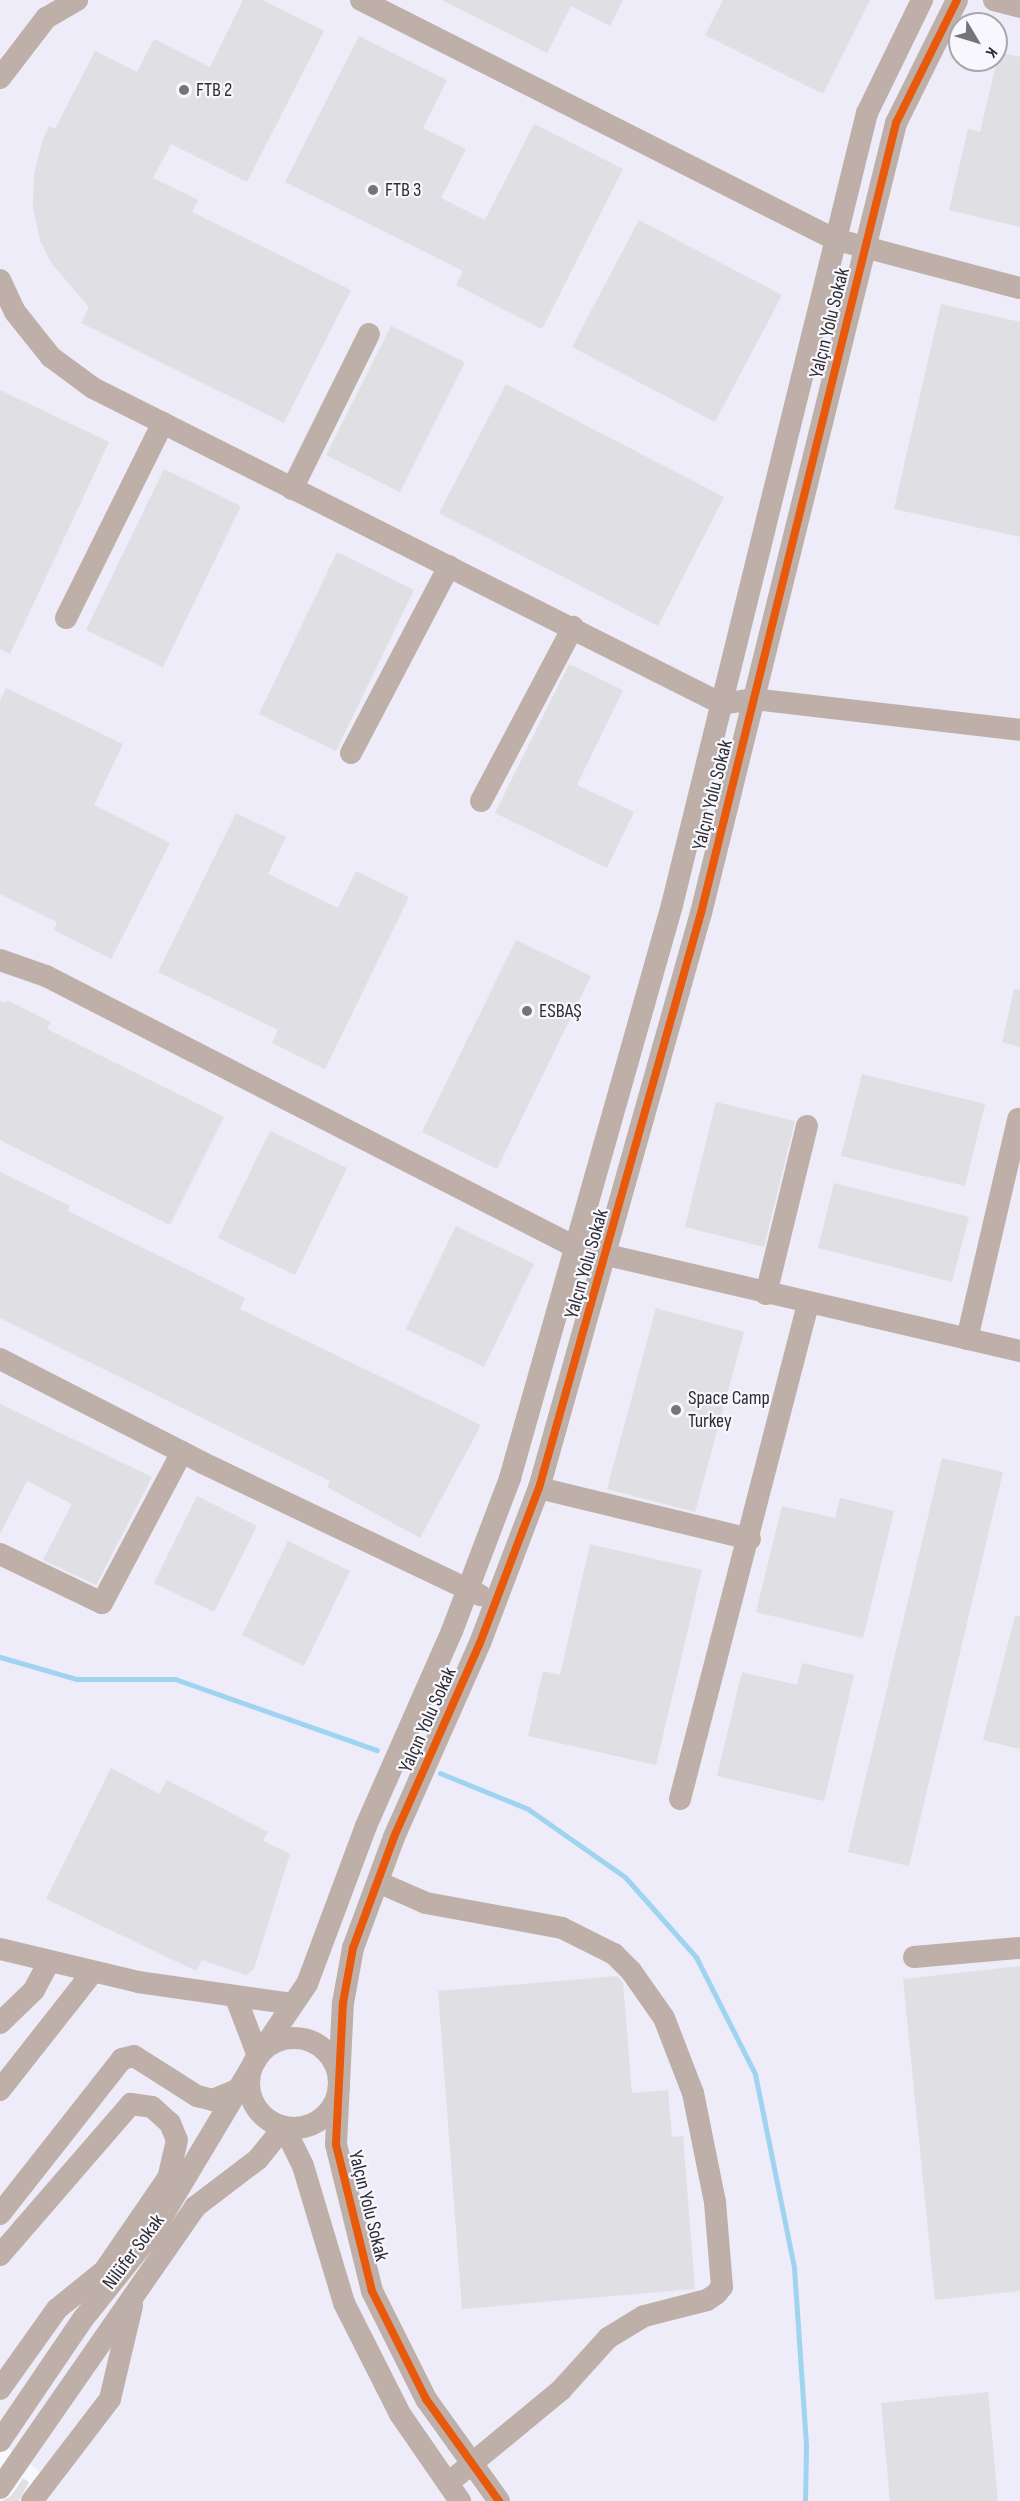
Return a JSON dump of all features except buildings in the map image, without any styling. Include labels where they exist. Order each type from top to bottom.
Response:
[{"type":"street","points":[[0,78],[46,18],[77,0]]},
{"type":"street","points":[[361,0],[834,239],[1020,288]]},
{"type":"street","name":"Yalçın Yolu Sokak","points":[[258,2056],[307,1984],[366,1826],[467,1590],[510,1478],[577,1248],[672,905],[867,112],[922,0]]},
{"type":"street","name":"Yalçın Yolu Sokak","points":[[499,2501],[471,2465],[426,2398],[372,2291],[336,2144],[343,2003],[353,1948],[378,1882],[496,1601],[539,1488],[701,913],[896,123],[957,0]]},
{"type":"street","points":[[994,0],[1020,7]]},
{"type":"street","points":[[0,280],[15,312],[51,357],[93,388],[573,627],[722,704],[753,699],[1020,730]]},
{"type":"street","points":[[292,489],[369,334]]},
{"type":"street","points":[[66,618],[163,423]]},
{"type":"street","points":[[351,753],[448,566]]},
{"type":"street","points":[[481,801],[573,627]]},
{"type":"street","points":[[0,960],[46,976],[577,1248],[808,1304],[1020,1351]]},
{"type":"street","points":[[967,1339],[1018,1119]]},
{"type":"street","points":[[766,1294],[807,1126]]},
{"type":"street","points":[[680,1799],[750,1539],[808,1304]]},
{"type":"street","points":[[0,1359],[182,1452],[467,1590],[496,1601]]},
{"type":"street","points":[[0,1554],[102,1603],[182,1452]]},
{"type":"street","points":[[539,1488],[750,1539]]},
{"type":"street","points":[[284,2127],[303,2166],[344,2303],[400,2414],[454,2492],[471,2465],[561,2390],[608,2338],[644,2316],[707,2300],[722,2287],[715,2202],[693,2093],[668,2028],[622,1963],[592,1941],[562,1928],[426,1903],[378,1882]]},
{"type":"street","points":[[914,1957],[1020,1948]]},
{"type":"street","points":[[0,1949],[93,1972],[236,1998],[292,2004]]},
{"type":"street","points":[[0,2022],[34,1989],[49,1962]]},
{"type":"street","points":[[0,2090],[93,1972]]},
{"type":"street","points":[[236,1998],[258,2056]]},
{"type":"street","points":[[282,2039],[310,2041],[333,2060],[338,2089],[325,2115],[313,2124],[284,2127],[270,2121],[251,2099],[251,2069],[258,2056],[282,2039]]},
{"type":"street","points":[[0,2214],[122,2059],[134,2056],[197,2096],[213,2100],[237,2090]]},
{"type":"street","name":"Nilüfer Sokak","points":[[0,2441],[82,2319],[154,2230],[258,2056]]},
{"type":"street","points":[[0,2255],[131,2104],[152,2107],[170,2123],[177,2140],[168,2178],[104,2271],[57,2309],[0,2389]]},
{"type":"street","name":"Nilüfer Sokak","points":[[0,2488],[195,2207],[258,2159],[284,2127]]},
{"type":"street","points":[[32,2501],[110,2399],[135,2293]]},
{"type":"shaded area","points":[[0,0],[1020,0],[1020,2501],[45,2501],[58,2485],[0,2442]]},
{"type":"waterway","points":[[0,1657],[76,1679],[175,1679],[377,1750]]},
{"type":"waterway","points":[[440,1773],[528,1809],[625,1877],[696,1957],[755,2074],[794,2268],[806,2446],[805,2501]]},
{"type":"cycle path","points":[[499,2501],[426,2399],[372,2291],[336,2144],[343,2003],[353,1948],[394,1837],[480,1643],[539,1488],[701,913],[896,123],[957,0]]},
{"type":"place","name":"FTB 2","points":[[184,90]]},
{"type":"place","name":"FTB 3","points":[[373,190]]},
{"type":"place","name":"ESBAŞ","points":[[527,1011]]},
{"type":"place","name":"Space Camp Turkey","points":[[676,1410]]}]
